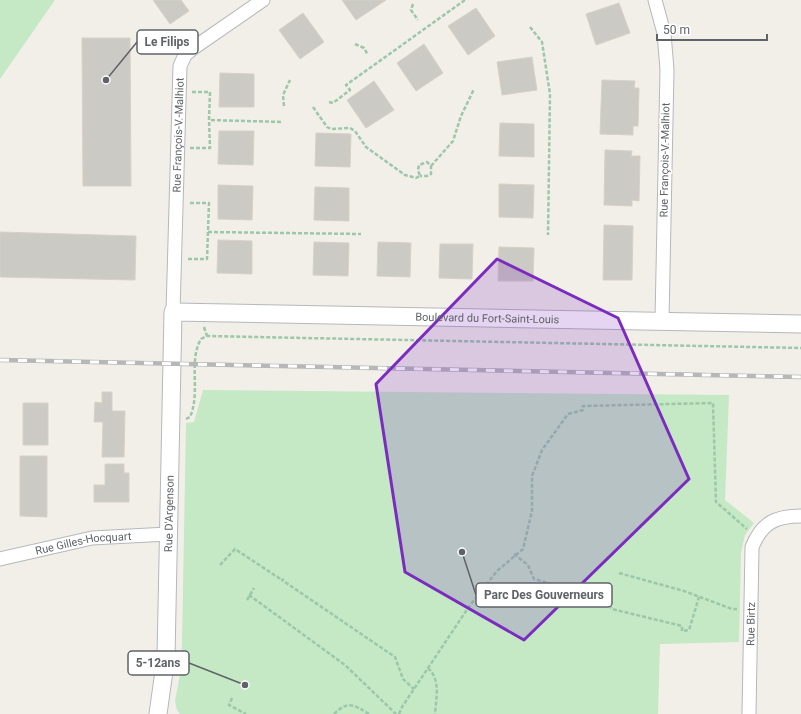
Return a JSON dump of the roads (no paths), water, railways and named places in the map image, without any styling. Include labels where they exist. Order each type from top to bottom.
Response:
[{"type":"street","name":"Rue François-V.-Malhiot","points":[[173,312],[178,92],[180,66],[185,56],[262,0]]},
{"type":"street","name":"Rue François-V.-Malhiot","points":[[655,0],[664,33],[667,70],[662,320]]},
{"type":"street","name":"Boulevard du Fort-Saint-Louis","points":[[173,312],[662,320],[801,324]]},
{"type":"street","name":"Rue D'Argenson","points":[[158,714],[166,657],[173,312]]},
{"type":"street","name":"Rue Birtz","points":[[749,714],[753,533],[777,519],[801,516]]},
{"type":"street","name":"Rue Gilles-Hocquart","points":[[0,559],[92,538],[168,534]]},
{"type":"railway","points":[[0,360],[801,377]]},
{"type":"place","name":"Le Filips","points":[[106,80]]},
{"type":"place","name":"Parc Des Gouverneurs","points":[[462,552]]},
{"type":"place","name":"5-12ans","points":[[245,685]]}]
